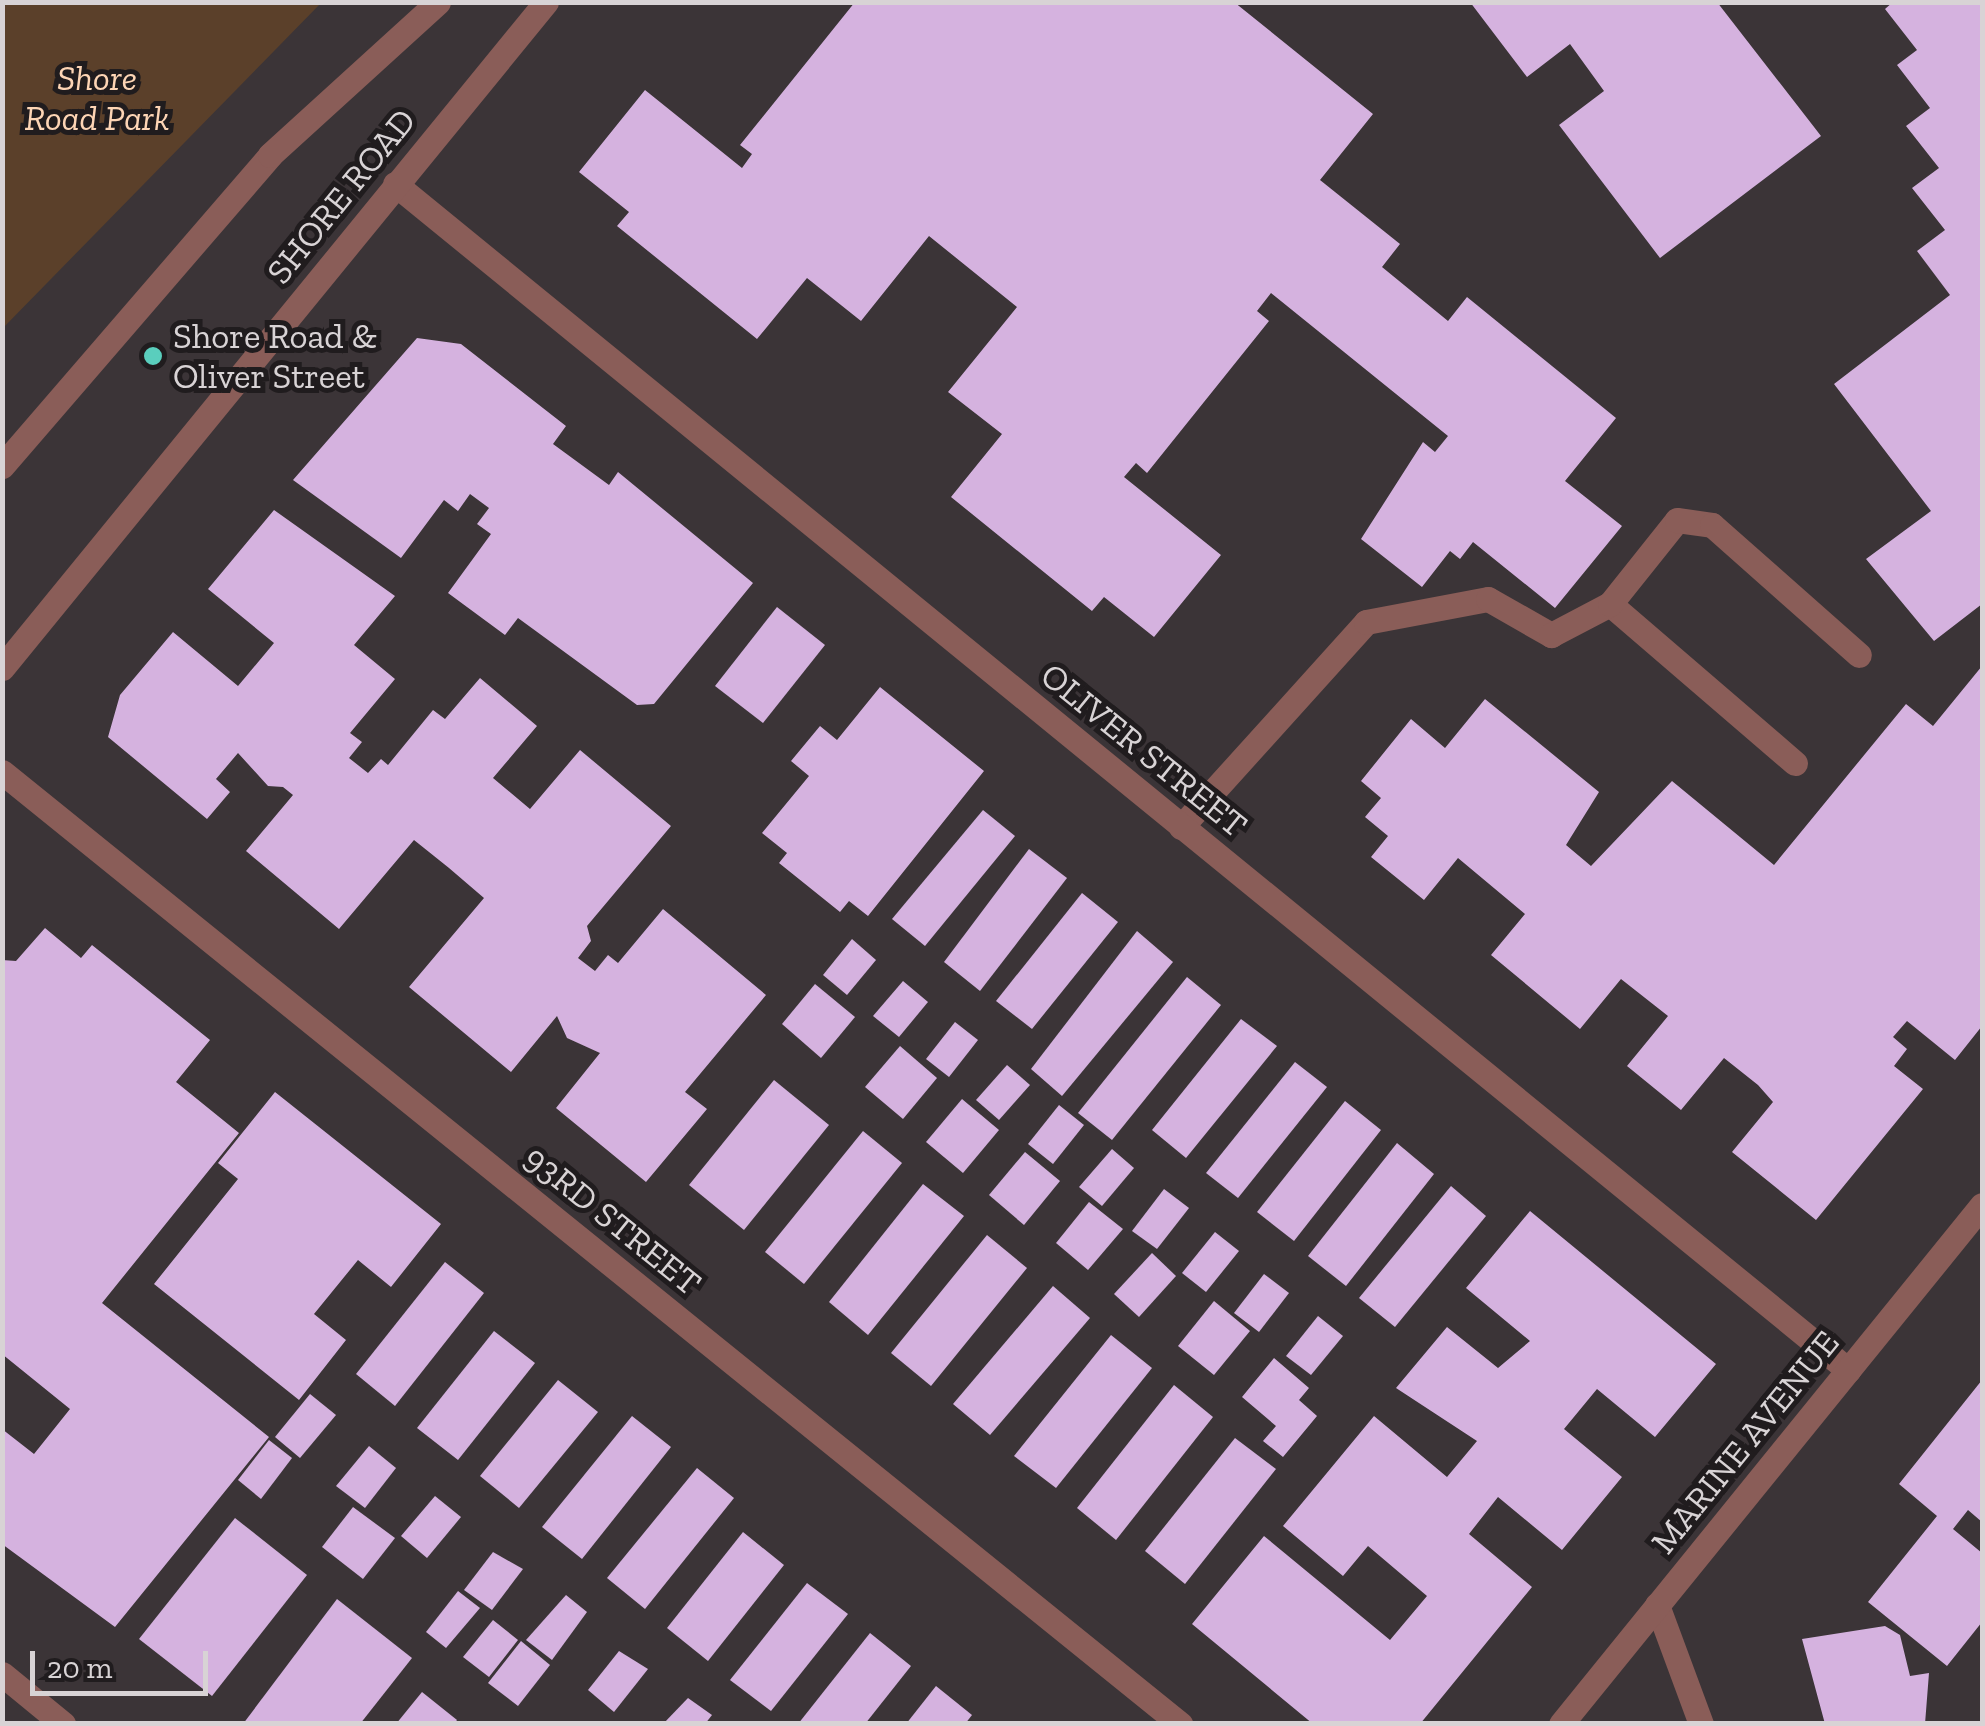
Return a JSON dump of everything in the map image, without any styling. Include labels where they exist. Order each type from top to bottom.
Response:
[{"type":"street","points":[[2,466],[246,181],[438,2]]},
{"type":"street","name":"SHORE ROAD","points":[[2,668],[546,2]]},
{"type":"street","name":"OLIVER STREET","points":[[395,184],[1848,1370]]},
{"type":"street","points":[[1181,826],[1366,622],[1488,599],[1551,636],[1610,604],[1677,520],[1712,525],[1859,655]]},
{"type":"street","points":[[1610,604],[1795,763]]},
{"type":"street","name":"93RD STREET","points":[[2,772],[1180,1724]]},
{"type":"street","name":"MARINE AVENUE","points":[[1561,1724],[1982,1205]]},
{"type":"street","points":[[1657,1606],[1701,1724]]},
{"type":"street","points":[[2,1674],[63,1724]]},
{"type":"green space","name":"Shore Road Park","points":[[2,3],[321,3],[3,328]]},
{"type":"building","points":[[855,2],[1234,2],[1373,114],[1320,180],[1400,244],[1382,267],[1448,321],[1467,297],[1616,418],[1565,481],[1622,526],[1555,608],[1473,542],[1460,559],[1450,551],[1422,587],[1361,539],[1423,442],[1435,452],[1448,436],[1271,293],[1257,311],[1269,321],[1147,473],[1136,463],[1124,477],[1221,555],[1154,637],[1104,597],[1092,611],[951,497],[1002,434],[948,392],[1017,307],[929,236],[861,321],[807,278],[757,339],[617,226],[629,212],[579,172],[645,90],[742,168],[752,154],[740,145]]},
{"type":"building","points":[[1470,2],[1717,2],[1821,136],[1660,258],[1559,125],[1604,91],[1570,44],[1527,77]]},
{"type":"building","points":[[1893,2],[1982,2],[1982,604],[1934,641],[1866,559],[1931,511],[1834,384],[1950,295],[1917,251],[1945,230],[1912,188],[1939,168],[1906,126],[1930,108],[1897,65],[1917,50],[1885,9]]},
{"type":"building","points":[[417,338],[461,344],[566,426],[553,444],[609,485],[618,472],[753,583],[654,704],[637,705],[518,618],[505,635],[448,593],[491,534],[477,524],[489,508],[470,494],[458,511],[444,500],[401,558],[293,480]]},
{"type":"building","points":[[274,510],[395,596],[354,645],[395,679],[350,733],[362,742],[349,758],[368,773],[381,759],[388,765],[433,710],[445,719],[480,678],[537,726],[493,778],[530,809],[580,750],[671,826],[587,926],[591,941],[578,958],[595,971],[608,955],[618,963],[663,909],[766,995],[685,1092],[707,1109],[646,1182],[556,1108],[600,1053],[567,1038],[557,1016],[511,1072],[409,987],[484,898],[449,868],[414,840],[339,929],[246,851],[293,795],[283,787],[268,786],[238,753],[216,779],[230,792],[207,819],[108,737],[120,695],[173,632],[238,686],[274,643],[208,589]]},
{"type":"building","points":[[777,607],[825,645],[763,723],[715,686]]},
{"type":"building","points":[[1982,666],[1982,1026],[1955,1060],[1907,1021],[1893,1037],[1907,1049],[1894,1066],[1923,1089],[1816,1220],[1732,1152],[1773,1102],[1758,1085],[1724,1058],[1681,1110],[1627,1066],[1668,1016],[1621,979],[1580,1029],[1491,955],[1525,914],[1458,858],[1424,900],[1371,857],[1388,836],[1365,817],[1381,798],[1361,781],[1411,719],[1445,748],[1485,699],[1599,792],[1566,845],[1591,866],[1672,781],[1774,865],[1906,704],[1933,726]]},
{"type":"building","points":[[880,687],[984,771],[868,916],[849,901],[840,912],[779,863],[787,853],[762,833],[809,776],[791,761],[820,726],[837,740]]},
{"type":"building","points":[[983,810],[1015,836],[925,946],[892,919]]},
{"type":"building","points":[[1029,849],[1067,878],[980,991],[944,962]]},
{"type":"building","points":[[1082,893],[1118,922],[1032,1029],[996,1001]]},
{"type":"building","points":[[45,928],[81,958],[92,945],[210,1040],[176,1082],[239,1133],[102,1303],[269,1437],[115,1627],[2,1544],[2,1429],[34,1454],[70,1409],[2,1354],[2,960],[16,961]]},
{"type":"building","points":[[1137,931],[1173,962],[1062,1096],[1031,1069]]},
{"type":"building","points":[[852,939],[876,960],[847,995],[823,975]]},
{"type":"building","points":[[1187,977],[1221,1005],[1112,1140],[1078,1113]]},
{"type":"building","points":[[903,981],[928,1002],[899,1037],[873,1016]]},
{"type":"building","points":[[815,984],[855,1017],[821,1058],[782,1024]]},
{"type":"building","points":[[1241,1019],[1277,1046],[1186,1158],[1152,1130]]},
{"type":"building","points":[[955,1022],[978,1040],[949,1077],[926,1059]]},
{"type":"building","points":[[900,1046],[937,1078],[903,1119],[865,1087]]},
{"type":"building","points":[[1295,1062],[1327,1087],[1238,1198],[1206,1173]]},
{"type":"building","points":[[1007,1065],[1030,1085],[999,1120],[976,1100]]},
{"type":"building","points":[[774,1080],[829,1125],[744,1230],[689,1185]]},
{"type":"building","points":[[275,1092],[441,1224],[391,1287],[358,1260],[314,1314],[346,1340],[299,1400],[154,1284],[238,1179],[218,1163]]},
{"type":"building","points":[[962,1099],[999,1130],[963,1173],[926,1142]]},
{"type":"building","points":[[1345,1101],[1381,1130],[1294,1241],[1257,1212]]},
{"type":"building","points":[[1059,1105],[1084,1125],[1053,1164],[1028,1144]]},
{"type":"building","points":[[863,1131],[902,1163],[804,1284],[765,1252]]},
{"type":"building","points":[[1397,1143],[1434,1174],[1346,1286],[1308,1256]]},
{"type":"building","points":[[1112,1149],[1134,1168],[1102,1206],[1079,1187]]},
{"type":"building","points":[[1025,1152],[1060,1181],[1024,1225],[989,1195]]},
{"type":"building","points":[[923,1184],[964,1216],[868,1335],[829,1302]]},
{"type":"building","points":[[1451,1186],[1486,1216],[1395,1327],[1359,1298]]},
{"type":"building","points":[[1164,1189],[1189,1208],[1157,1249],[1132,1231]]},
{"type":"building","points":[[1089,1202],[1123,1229],[1088,1270],[1056,1243]]},
{"type":"building","points":[[1530,1211],[1716,1364],[1655,1437],[1597,1389],[1564,1429],[1622,1477],[1562,1550],[1498,1497],[1469,1534],[1532,1587],[1420,1724],[1313,1724],[1192,1624],[1264,1536],[1390,1640],[1427,1596],[1368,1546],[1343,1576],[1283,1526],[1374,1416],[1447,1477],[1477,1441],[1396,1388],[1447,1327],[1498,1368],[1530,1341],[1466,1288]]},
{"type":"building","points":[[1215,1232],[1239,1251],[1206,1292],[1182,1273]]},
{"type":"building","points":[[987,1235],[1027,1268],[931,1386],[891,1353]]},
{"type":"building","points":[[1152,1253],[1176,1276],[1139,1317],[1114,1294]]},
{"type":"building","points":[[445,1262],[484,1293],[395,1406],[356,1374]]},
{"type":"building","points":[[1264,1274],[1289,1293],[1259,1332],[1234,1313]]},
{"type":"building","points":[[1053,1286],[1090,1318],[990,1435],[953,1404]]},
{"type":"building","points":[[1214,1301],[1250,1331],[1214,1375],[1178,1346]]},
{"type":"building","points":[[1318,1316],[1343,1336],[1311,1375],[1286,1356]]},
{"type":"building","points":[[494,1331],[535,1363],[458,1460],[417,1428]]},
{"type":"building","points":[[1111,1335],[1152,1368],[1056,1488],[1014,1456]]},
{"type":"building","points":[[1274,1358],[1309,1388],[1299,1400],[1317,1416],[1283,1457],[1263,1441],[1276,1426],[1242,1397]]},
{"type":"building","points":[[558,1380],[598,1412],[519,1508],[480,1476]]},
{"type":"building","points":[[1982,1380],[1982,1522],[1968,1510],[1953,1529],[1982,1553],[1982,1622],[1947,1666],[1868,1602],[1937,1516],[1899,1484]]},
{"type":"building","points":[[1174,1385],[1213,1417],[1116,1540],[1077,1508]]},
{"type":"building","points":[[310,1394],[336,1415],[300,1458],[275,1437]]},
{"type":"building","points":[[632,1416],[671,1447],[582,1559],[542,1527]]},
{"type":"building","points":[[1235,1438],[1276,1469],[1185,1584],[1145,1551]]},
{"type":"building","points":[[269,1440],[292,1458],[261,1499],[238,1480]]},
{"type":"building","points":[[369,1446],[396,1468],[365,1508],[336,1486]]},
{"type":"building","points":[[697,1468],[734,1498],[645,1609],[607,1578]]},
{"type":"building","points":[[435,1496],[461,1517],[427,1558],[401,1536]]},
{"type":"building","points":[[353,1507],[395,1538],[363,1579],[322,1547]]},
{"type":"building","points":[[235,1518],[307,1575],[212,1696],[139,1639]]},
{"type":"building","points":[[743,1532],[784,1565],[708,1661],[667,1628]]},
{"type":"building","points":[[493,1552],[523,1569],[492,1610],[464,1590]]},
{"type":"building","points":[[807,1583],[848,1614],[771,1711],[730,1680]]},
{"type":"building","points":[[458,1591],[480,1608],[446,1648],[426,1632]]},
{"type":"building","points":[[566,1595],[587,1612],[552,1660],[526,1640]]},
{"type":"building","points":[[337,1599],[412,1658],[360,1724],[243,1724]]},
{"type":"building","points":[[493,1620],[518,1640],[489,1677],[463,1657]]},
{"type":"building","points":[[1885,1626],[1900,1635],[1910,1676],[1929,1673],[1925,1724],[1825,1724],[1802,1639]]},
{"type":"building","points":[[870,1633],[911,1666],[865,1724],[798,1724]]},
{"type":"building","points":[[521,1641],[550,1665],[518,1706],[488,1683]]},
{"type":"building","points":[[619,1651],[648,1669],[614,1712],[588,1690]]},
{"type":"building","points":[[936,1686],[972,1715],[965,1724],[906,1724]]},
{"type":"building","points":[[422,1692],[457,1720],[454,1724],[396,1724]]},
{"type":"building","points":[[688,1698],[712,1715],[705,1724],[663,1724]]},
{"type":"place","name":"Shore Road & Oliver Street","points":[[153,356]]}]
